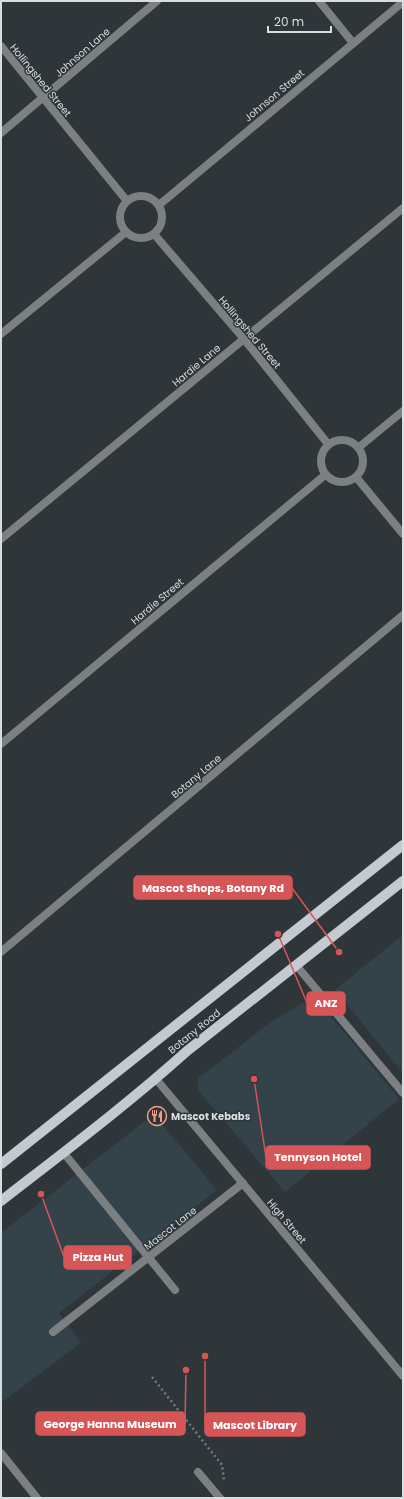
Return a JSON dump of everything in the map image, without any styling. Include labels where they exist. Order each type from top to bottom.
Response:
[{"type":"main road","name":"Botany Road","points":[[1,1164],[403,845]]},
{"type":"main road","name":"Botany Road","points":[[1,1201],[156,1079],[187,1051],[403,881]]},
{"type":"street","name":"Johnson Lane","points":[[1,133],[157,1]]},
{"type":"street","points":[[319,1],[353,43]]},
{"type":"street","name":"Johnson Street","points":[[159,205],[403,2]]},
{"type":"street","name":"Hollingshed Street","points":[[1,46],[127,201]]},
{"type":"street","points":[[140,195],[154,199],[159,205],[162,217],[159,229],[154,234],[149,237],[136,238],[126,232],[122,226],[120,213],[127,201],[140,195]]},
{"type":"street","name":"Hardie Lane","points":[[1,539],[403,208]]},
{"type":"street","points":[[1,334],[126,232]]},
{"type":"street","name":"Hollingshed Street","points":[[154,234],[244,339],[328,444]]},
{"type":"street","points":[[358,448],[403,411]]},
{"type":"street","points":[[347,440],[358,448],[363,459],[360,472],[356,477],[344,482],[337,482],[325,475],[322,470],[320,459],[328,444],[334,441],[347,440]]},
{"type":"street","name":"Hardie Street","points":[[1,744],[325,475]]},
{"type":"street","points":[[356,477],[403,534]]},
{"type":"street","name":"Botany Lane","points":[[1,952],[403,615]]},
{"type":"street","points":[[296,965],[403,1094]]},
{"type":"street","name":"High Street","points":[[156,1079],[403,1376]]},
{"type":"street","points":[[64,1152],[175,1290]]},
{"type":"street","name":"Mascot Lane","points":[[53,1332],[243,1183]]},
{"type":"street","points":[[1,1454],[37,1498]]},
{"type":"street","points":[[198,1472],[220,1498]]},
{"type":"path","points":[[152,1377],[222,1465],[225,1485]]},
{"type":"shaded area","points":[[403,935],[403,1073],[335,990]]},
{"type":"shaded area","points":[[308,1000],[320,1003],[399,1099],[285,1192],[198,1090],[198,1078],[274,1020]]},
{"type":"shaded area","points":[[145,1121],[161,1123],[217,1190],[59,1313],[81,1343],[1,1403],[1,1233]]},
{"type":"place","name":"ANZ","points":[[278,934]]},
{"type":"place","name":"Mascot Shops, Botany Rd","points":[[339,952]]},
{"type":"place","name":"Tennyson Hotel","points":[[254,1079]]},
{"type":"place","name":"Mascot Kebabs","points":[[157,1116]]},
{"type":"place","name":"Pizza Hut","points":[[41,1194]]},
{"type":"place","name":"Mascot Library","points":[[205,1356]]},
{"type":"place","name":"George Hanna Museum","points":[[186,1370]]}]
